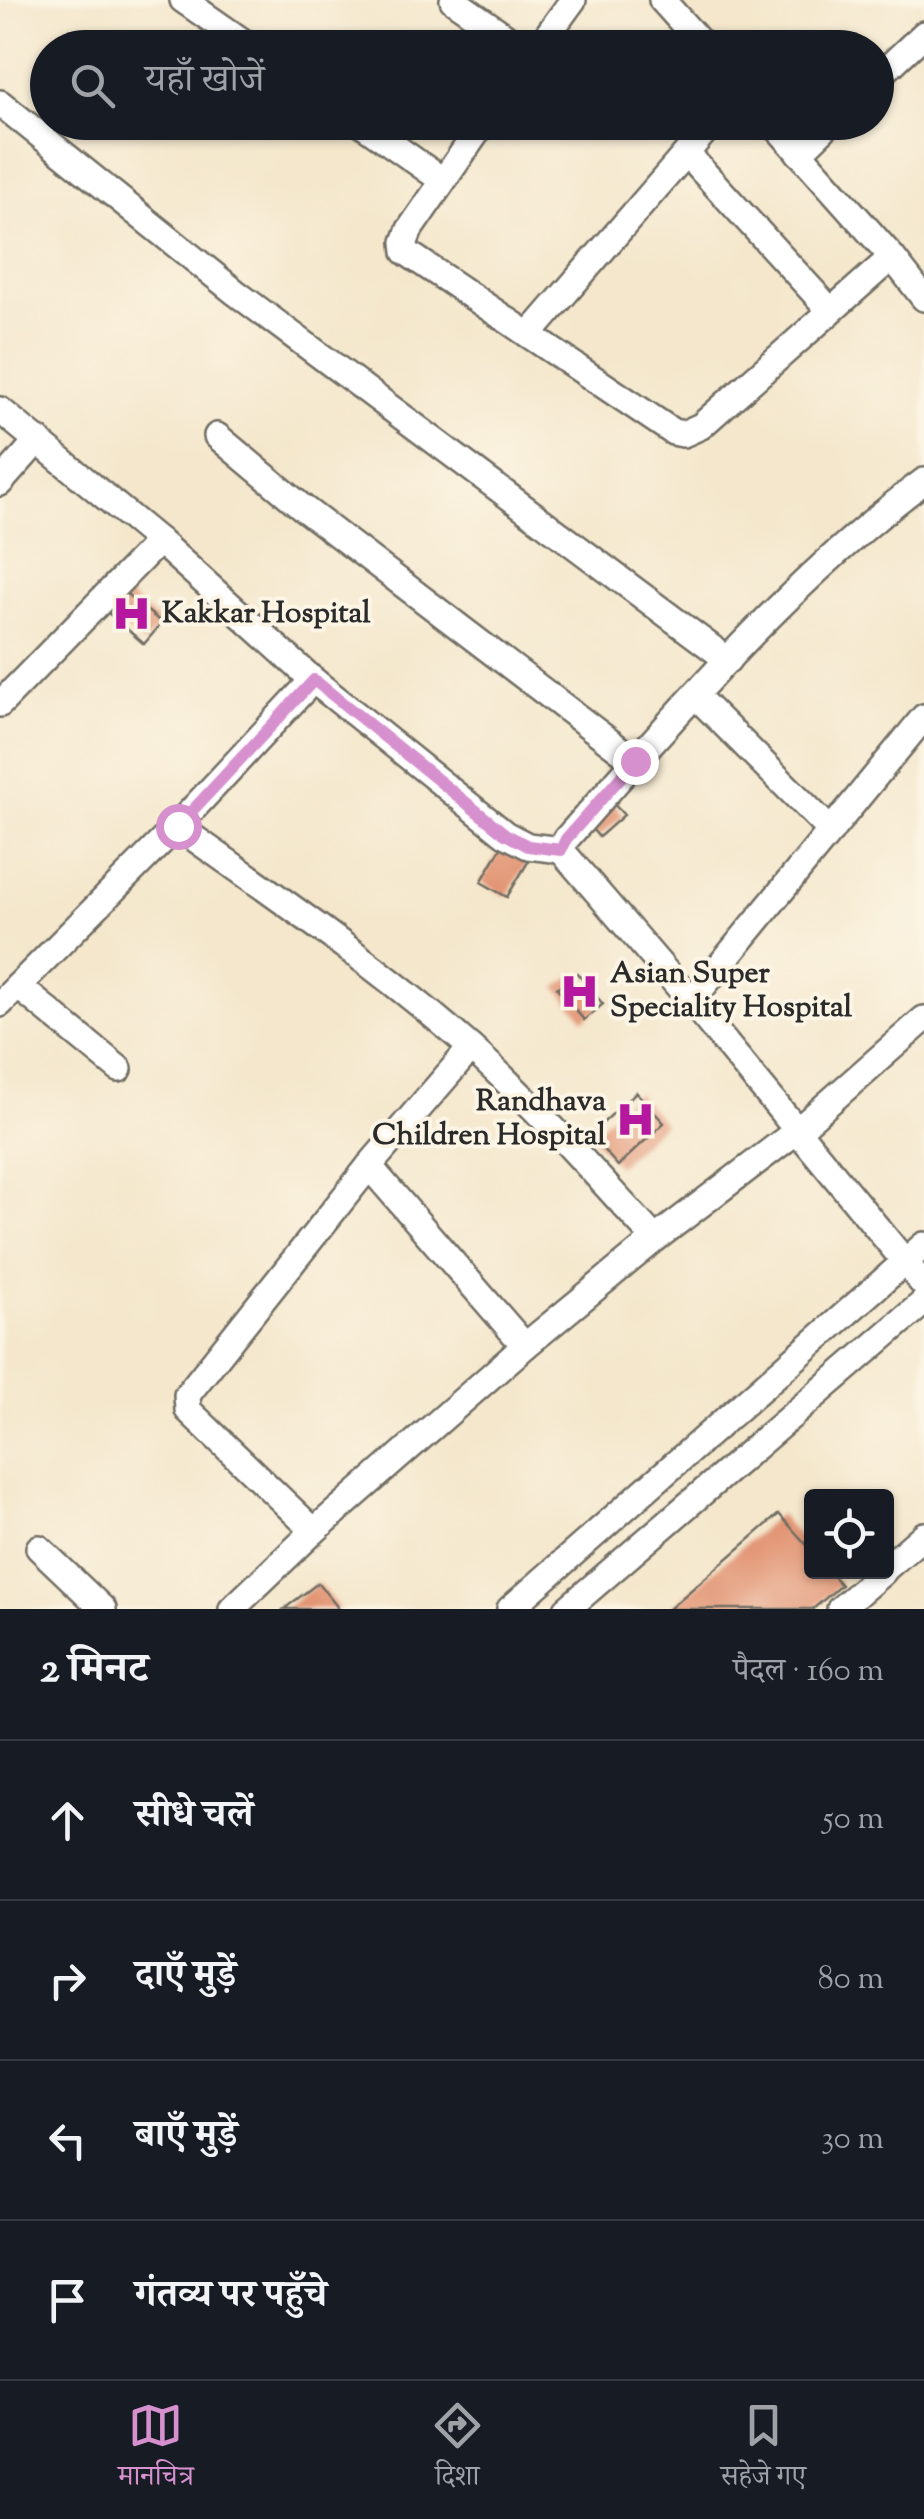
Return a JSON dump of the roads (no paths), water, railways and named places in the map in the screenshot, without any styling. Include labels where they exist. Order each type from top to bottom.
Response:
[{"type":"street","points":[[183,0],[226,30]]},
{"type":"street","points":[[453,0],[496,30]]},
{"type":"street","points":[[551,30],[573,0]]},
{"type":"street","points":[[662,0],[688,30]]},
{"type":"street","points":[[894,62],[924,34]]},
{"type":"street","points":[[0,103],[30,127]]},
{"type":"street","points":[[46,140],[235,292],[728,660]]},
{"type":"street","points":[[385,140],[442,180]]},
{"type":"street","points":[[471,140],[410,229],[404,242],[406,252],[672,432],[684,434],[701,426],[892,257]]},
{"type":"street","points":[[529,336],[698,140]]},
{"type":"street","points":[[788,140],[924,298]]},
{"type":"street","points":[[799,153],[812,140]]},
{"type":"street","points":[[687,154],[830,310]]},
{"type":"street","points":[[0,410],[159,541],[314,680],[505,834],[528,846],[561,850],[798,1130],[914,1253],[924,1285]]},
{"type":"street","points":[[217,436],[318,520],[635,761]]},
{"type":"street","points":[[0,483],[38,440]]},
{"type":"street","points":[[561,850],[566,839],[728,660],[834,556],[924,481]]},
{"type":"street","points":[[0,704],[159,541]]},
{"type":"street","points":[[119,1069],[9,995],[178,826],[314,680]]},
{"type":"street","points":[[695,695],[831,831]]},
{"type":"street","points":[[691,1001],[922,723]]},
{"type":"street","points":[[178,826],[369,963],[471,1048],[655,1239]]},
{"type":"street","points":[[232,1609],[314,1531],[525,1346],[655,1239],[798,1130],[924,1019]]},
{"type":"street","points":[[314,1531],[185,1404],[187,1395],[368,1166],[471,1048]]},
{"type":"street","points":[[368,1166],[525,1346]]},
{"type":"street","points":[[510,1609],[914,1253]]},
{"type":"street","points":[[567,1609],[924,1302]]},
{"type":"street","points":[[894,1562],[924,1535]]},
{"type":"street","points":[[39,1548],[103,1609]]},
{"type":"street","points":[[849,1606],[876,1579]]},
{"type":"place","name":"Kakkar Hospital","points":[[132,614]]},
{"type":"place","name":"Asian Super Speciality Hospital","points":[[580,991]]},
{"type":"place","name":"Randhava Children Hospital","points":[[636,1119]]}]
